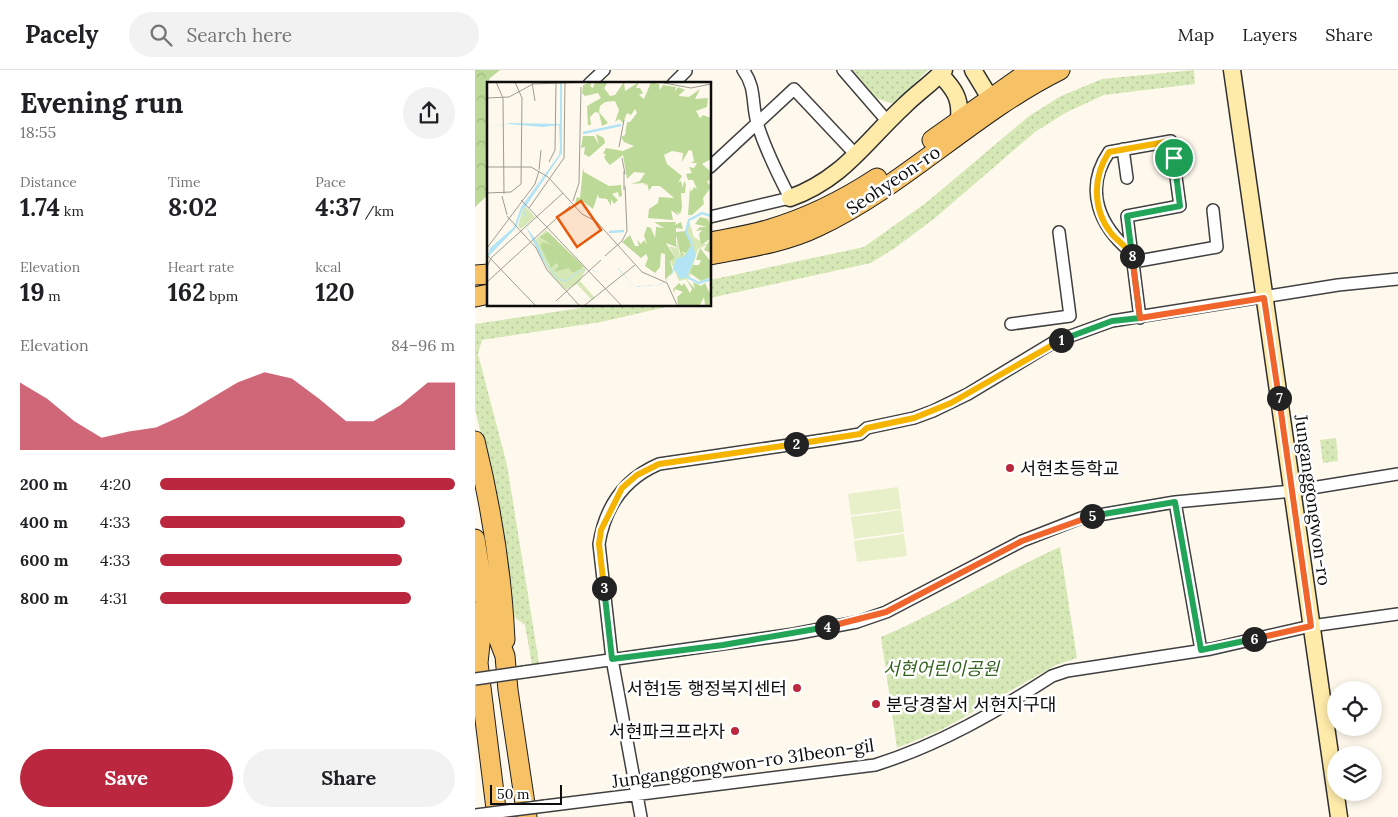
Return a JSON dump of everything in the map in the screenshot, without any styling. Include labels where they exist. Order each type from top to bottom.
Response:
[{"type":"main road","name":"Seohyeon-ro","points":[[711,255],[786,238],[816,228],[872,196],[992,104],[1031,70]]},
{"type":"main road","name":"Seohyeon-ro","points":[[711,242],[769,229],[801,218],[860,189],[921,149],[959,119],[1016,94],[1060,70]]},
{"type":"main road","points":[[475,441],[482,470],[503,596],[508,690],[527,817]]},
{"type":"main road","points":[[475,538],[485,603],[505,656]]},
{"type":"main road","points":[[485,603],[476,665],[497,817]]},
{"type":"street","points":[[591,82],[604,70]]},
{"type":"street","points":[[675,82],[686,70]]},
{"type":"street","points":[[743,70],[750,79],[755,97],[757,124],[789,198]]},
{"type":"street","points":[[843,70],[888,122]]},
{"type":"street","points":[[973,70],[992,104]]},
{"type":"street","name":"Junganggongwon-ro","points":[[1232,70],[1339,817]]},
{"type":"street","points":[[711,218],[789,198],[828,180],[857,156],[888,122],[942,72],[956,92],[960,104],[959,119]]},
{"type":"street","points":[[711,166],[795,89],[857,156]]},
{"type":"street","points":[[1133,258],[1105,224],[1097,200],[1101,165],[1109,152],[1171,141],[1168,159],[1180,206],[1127,216],[1133,258],[1140,318]]},
{"type":"street","points":[[1123,149],[1127,178]]},
{"type":"street","points":[[1133,258],[1217,247],[1213,210]]},
{"type":"street","points":[[1011,324],[1070,316],[1059,232]]},
{"type":"street","points":[[641,817],[635,795],[612,659],[599,544],[601,530],[613,503],[622,488],[637,475],[659,464],[860,434],[867,428],[914,418],[968,394],[1054,342],[1112,321],[1338,285],[1398,279]]},
{"type":"street","points":[[476,665],[524,672],[767,638],[857,622],[886,612],[995,555],[1053,528],[1081,518],[1175,502],[1293,491],[1398,474]]},
{"type":"street","points":[[1175,502],[1201,650]]},
{"type":"street","name":"Junganggongwon-ro 31beon-gil","points":[[475,816],[875,765],[945,739],[1052,676],[1067,670],[1201,650],[1311,626],[1398,614]]},
{"type":"green space","points":[[475,70],[500,70],[487,82],[487,196],[475,207]]},
{"type":"green space","points":[[850,70],[928,70],[894,104],[875,98]]},
{"type":"green space","points":[[1194,70],[1195,84],[1104,95],[1067,112],[1035,132],[935,218],[895,248],[871,263],[711,298],[711,280],[864,247],[927,202],[1029,116],[1061,96],[1102,79]]},
{"type":"green space","points":[[593,306],[671,306],[601,322],[482,340],[478,354],[507,465],[539,663],[532,665],[525,625],[514,617],[489,465],[475,410],[475,324]]},
{"type":"green space","points":[[1336,438],[1338,461],[1323,463],[1320,440]]},
{"type":"green space","points":[[898,487],[901,509],[851,515],[848,494]]},
{"type":"green space","points":[[901,510],[904,532],[854,539],[851,517]]},
{"type":"green space","points":[[904,534],[907,556],[857,562],[854,541]]},
{"type":"green space","name":"서현어린이공원","points":[[1060,547],[1077,658],[1056,665],[941,730],[897,748],[881,637],[927,616]]},
{"type":"place","name":"서현초등학교","points":[[1010,468]]},
{"type":"place","name":"서현1동 행정복지센터","points":[[797,688]]},
{"type":"place","name":"분당경찰서 서현지구대","points":[[876,704]]},
{"type":"place","name":"서현파크프라자","points":[[735,731]]},
{"type":"route","points":[[1174,158],[1171,141],[1109,152],[1098,172],[1097,200],[1101,214],[1111,233],[1132,254],[1133,262],[1140,318],[1264,298],[1311,626],[1201,650],[1175,502],[1081,518],[1053,528],[1022,541],[886,612],[857,622],[723,645],[612,659],[599,544],[601,530],[606,517],[622,488],[637,475],[659,464],[860,434],[867,428],[914,418],[968,394],[1054,342],[1112,321],[1140,318],[1132,254],[1127,216],[1180,206],[1174,158]]}]
